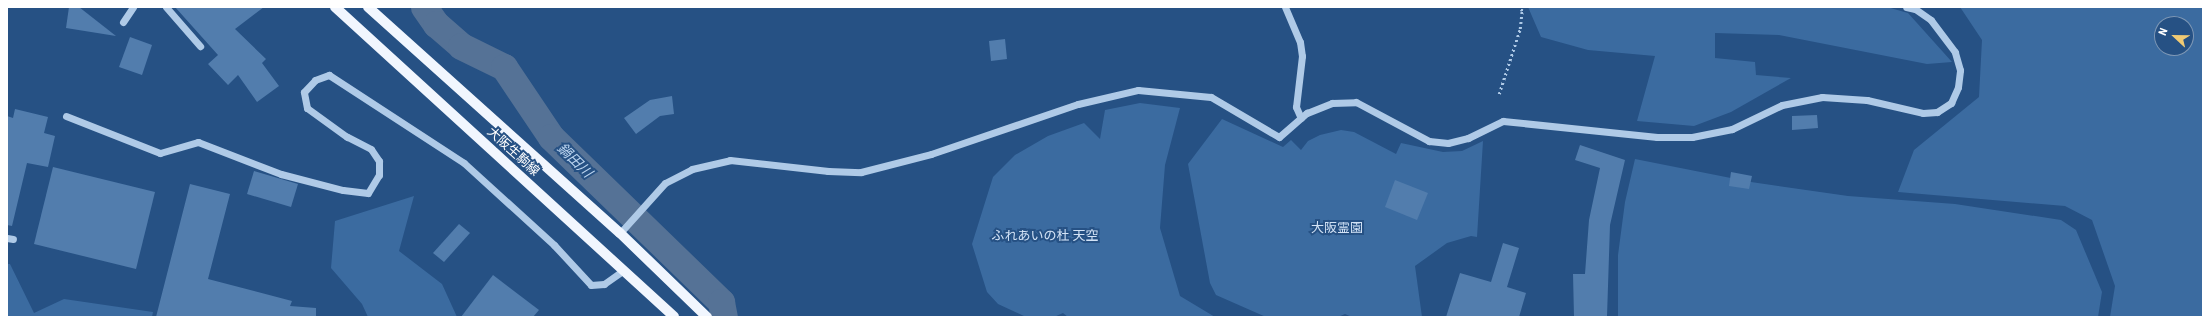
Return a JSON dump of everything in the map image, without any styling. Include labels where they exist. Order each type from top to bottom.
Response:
[{"type":"main road","name":"大阪生駒線","points":[[335,7],[674,317]]},
{"type":"main road","name":"大阪生駒線","points":[[368,7],[620,233],[707,317]]},
{"type":"street","points":[[123,22],[133,7]]},
{"type":"street","points":[[166,7],[200,46]]},
{"type":"street","points":[[1285,7],[1300,42],[1302,56],[1296,107],[1302,118]]},
{"type":"street","points":[[620,233],[665,183],[692,169],[730,160],[828,171],[861,172],[932,154],[1078,104],[1138,90],[1211,97],[1279,137],[1302,118],[1332,103],[1356,102],[1430,141],[1448,143],[1468,138],[1503,122],[1657,137],[1692,137],[1732,129],[1782,105],[1822,97],[1867,100],[1923,113],[1938,112],[1951,103],[1958,87],[1958,64],[1955,52],[1931,20],[1915,10],[1906,7]]},
{"type":"street","points":[[66,116],[160,153],[198,142],[281,174],[343,190],[368,193],[379,175],[379,161],[371,149],[347,136],[307,108],[304,92],[315,80],[329,75],[464,163],[554,246],[591,285],[604,284],[624,270]]},
{"type":"path","points":[[1499,94],[1520,29],[1522,11],[1520,7]]},
{"type":"green space","points":[[1528,7],[1887,7],[1908,13],[1952,62],[1927,64],[1779,35],[1715,33],[1715,58],[1755,62],[1756,75],[1791,78],[1731,112],[1694,126],[1637,121],[1655,56],[1588,50],[1541,37]]},
{"type":"green space","points":[[1960,7],[2203,7],[2203,317],[2110,317],[2115,286],[2092,220],[2065,206],[1898,192],[1914,150],[1979,97],[1982,40]]},
{"type":"green space","name":"ふれあいの杜 天空","points":[[1140,103],[1180,108],[1165,165],[1160,228],[1180,296],[1215,317],[1068,317],[1063,313],[1054,317],[1026,317],[998,304],[987,292],[972,244],[993,177],[1015,155],[1048,136],[1084,123],[1100,139],[1105,110]]},
{"type":"green space","name":"大阪霊園","points":[[1222,119],[1283,147],[1291,140],[1301,150],[1308,141],[1320,135],[1341,130],[1354,132],[1396,154],[1401,143],[1443,152],[1462,151],[1483,141],[1477,237],[1471,236],[1447,243],[1415,266],[1422,317],[1352,317],[1345,314],[1338,317],[1266,317],[1216,295],[1210,283],[1188,164]]},
{"type":"green space","points":[[1635,159],[1751,182],[1848,196],[1955,204],[2061,220],[2076,230],[2102,292],[2098,317],[1618,317],[1618,255],[1625,202]]},
{"type":"green space","points":[[414,196],[399,251],[442,284],[457,317],[368,317],[362,304],[331,268],[335,221]]},
{"type":"green space","points":[[7,264],[10,264],[34,313],[64,299],[153,312],[152,317],[7,317]]},
{"type":"building","points":[[69,7],[79,7],[116,36],[66,28]]},
{"type":"building","points":[[175,7],[264,7],[235,29],[266,59],[262,63],[279,86],[257,102],[238,75],[228,85],[208,64],[218,55]]},
{"type":"building","points":[[130,37],[152,45],[142,75],[119,67]]},
{"type":"building","points":[[1005,39],[1007,59],[991,61],[989,41]]},
{"type":"building","points":[[672,96],[674,114],[660,116],[636,134],[624,118],[650,100]]},
{"type":"building","points":[[15,109],[48,117],[44,133],[55,136],[48,167],[27,163],[12,226],[7,225],[7,116],[13,118]]},
{"type":"building","points":[[1817,115],[1818,128],[1792,130],[1792,116]]},
{"type":"building","points":[[1580,145],[1625,160],[1610,225],[1607,317],[1574,317],[1573,274],[1585,274],[1589,220],[1600,168],[1575,160]]},
{"type":"building","points":[[53,167],[155,192],[136,269],[34,244]]},
{"type":"building","points":[[254,171],[298,184],[291,207],[247,194]]},
{"type":"building","points":[[1731,172],[1752,176],[1749,189],[1729,186]]},
{"type":"building","points":[[1395,180],[1428,193],[1417,220],[1385,207]]},
{"type":"building","points":[[190,184],[230,194],[208,279],[292,301],[290,306],[316,308],[316,317],[156,317]]},
{"type":"building","points":[[459,224],[470,233],[444,262],[433,253]]},
{"type":"building","points":[[1503,243],[1519,248],[1507,287],[1526,293],[1519,317],[1446,317],[1460,273],[1491,282]]},
{"type":"building","points":[[493,275],[539,310],[533,317],[461,317]]},
{"type":"waterway","name":"鍋田川","points":[[424,7],[436,24],[461,46],[504,67],[551,137],[721,302],[724,317]]}]
